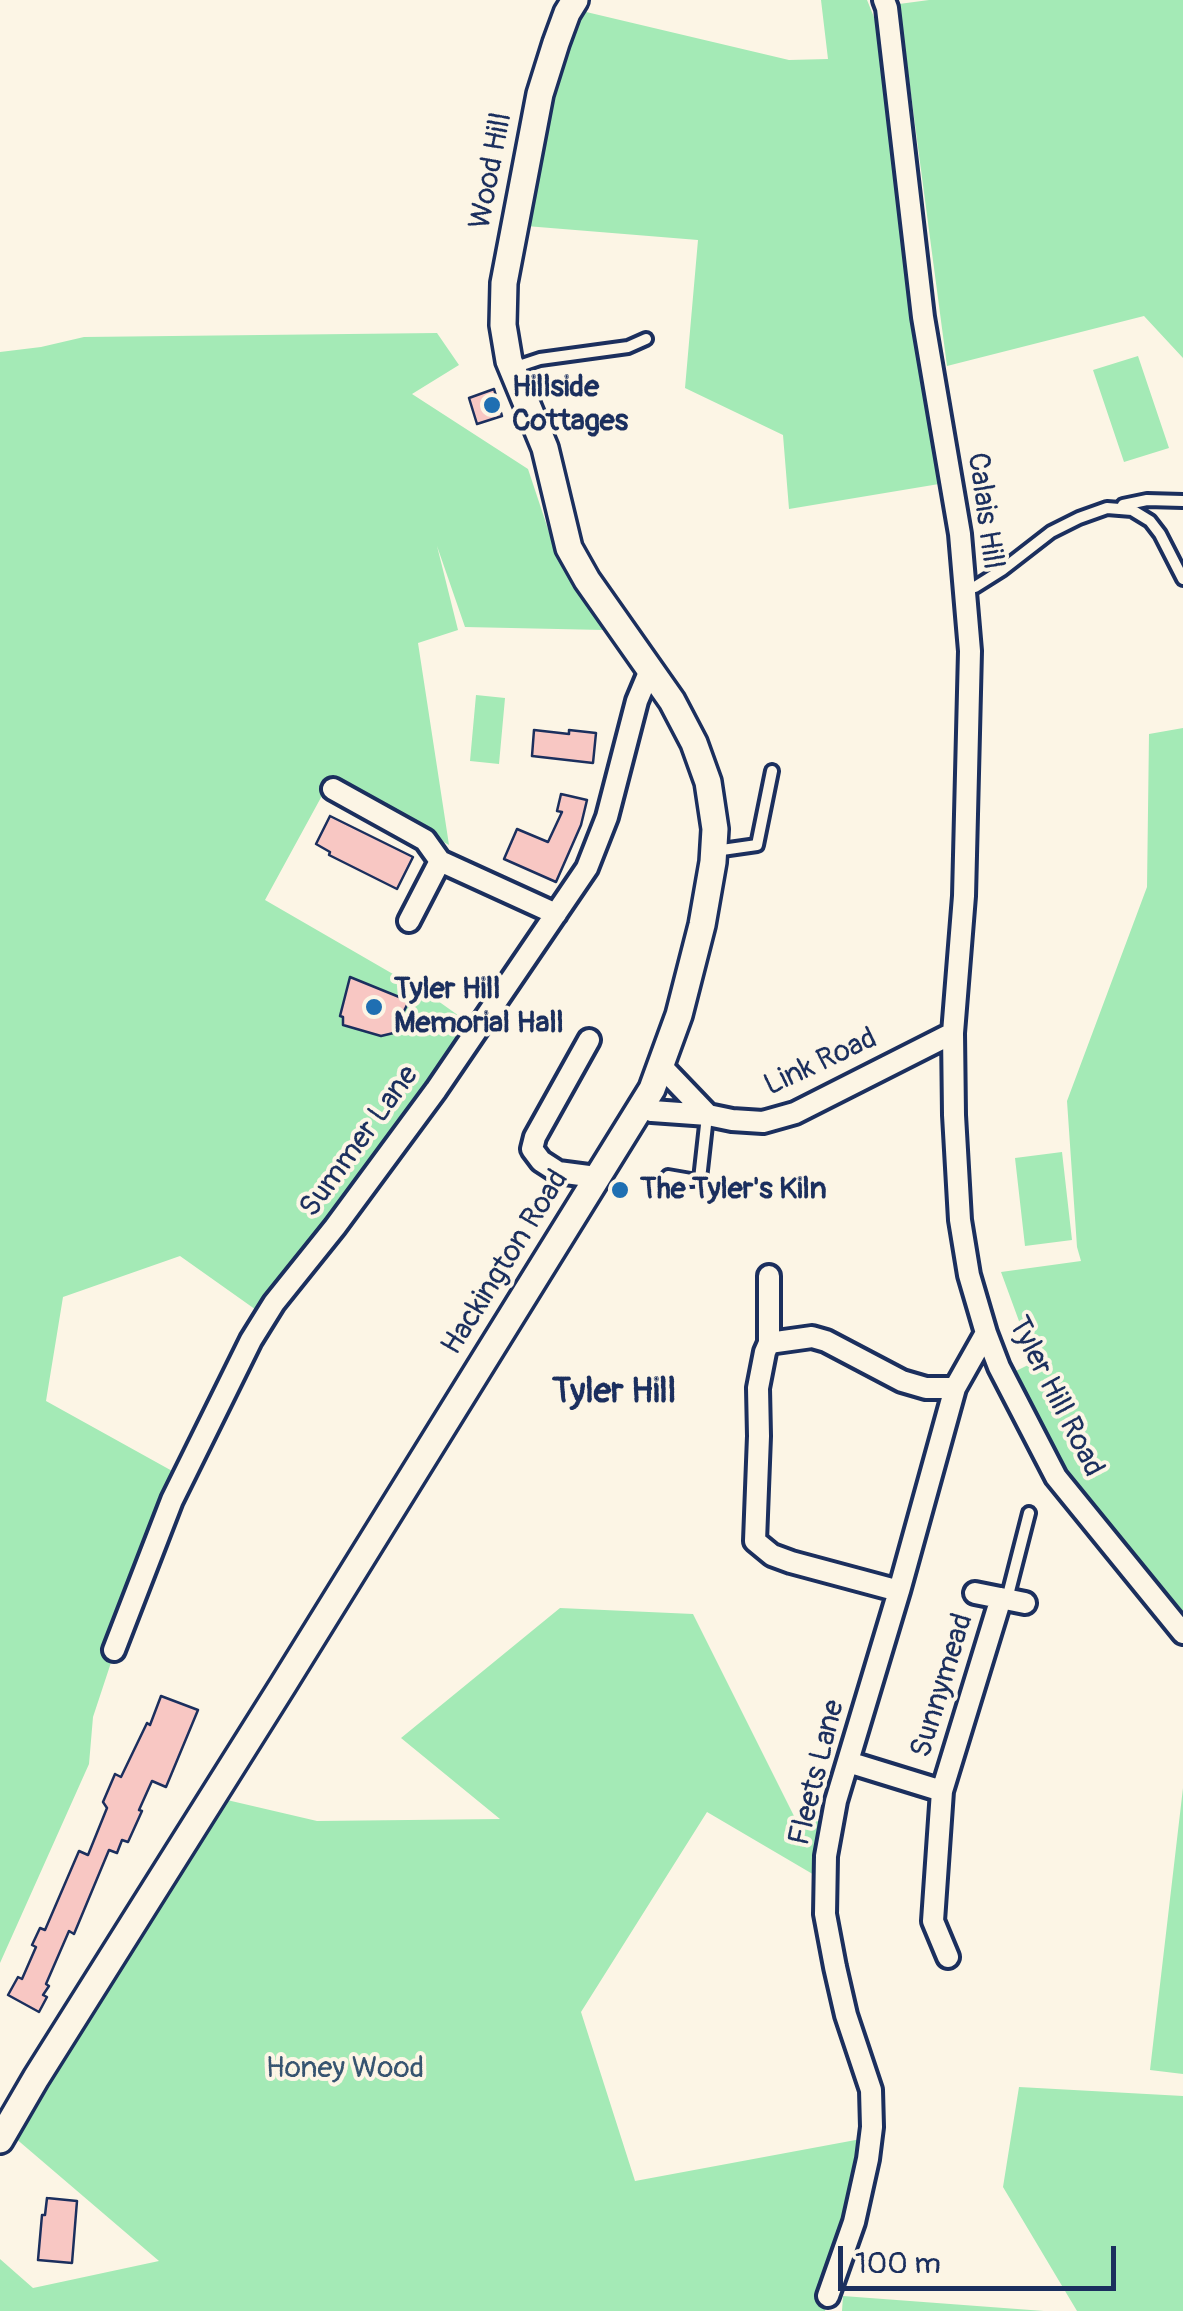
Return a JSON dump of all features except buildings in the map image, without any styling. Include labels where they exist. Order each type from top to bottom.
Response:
[{"type":"street","name":"Wood Hill","points":[[510,364],[504,325],[504,284],[517,211],[540,94],[575,0]]},
{"type":"street","name":"Calais Hill","points":[[884,0],[924,317],[960,534],[970,651],[964,896],[954,1033]]},
{"type":"street","name":"Hackington Road","points":[[0,2140],[641,1107],[662,1067],[680,1015],[702,925],[714,851],[708,782],[694,743],[672,701],[568,548],[545,448],[510,364]]},
{"type":"street","name":"Summer Lane","points":[[114,1650],[172,1500],[251,1340],[274,1303],[336,1227],[436,1090],[587,868],[607,817],[637,701],[650,670]]},
{"type":"street","points":[[334,789],[425,840],[440,861],[556,914]]},
{"type":"street","points":[[409,922],[440,861]]},
{"type":"street","name":"Link Road","points":[[641,1107],[763,1122],[795,1112],[954,1033]]},
{"type":"street","name":"Tyler Hill Road","points":[[954,1033],[960,1220],[969,1275],[986,1333],[999,1367],[1056,1477],[1183,1633]]},
{"type":"street","points":[[589,1040],[532,1149],[541,1161],[558,1172],[596,1177]]},
{"type":"street","points":[[662,1067],[708,1115]]},
{"type":"street","points":[[768,1276],[768,1342],[758,1388],[755,1541],[772,1555],[790,1562],[899,1591]]},
{"type":"street","name":"Fleets Lane","points":[[828,2296],[854,2222],[872,2127],[870,2090],[834,1968],[826,1914],[826,1856],[836,1801],[954,1388],[986,1333]]},
{"type":"street","points":[[768,1342],[812,1336],[902,1381],[926,1388],[954,1388]]},
{"type":"street","name":"Sunnymead","points":[[948,1957],[933,1921],[942,1791],[1011,1600],[976,1593]]},
{"type":"street","name":"Sunnymead","points":[[848,1762],[942,1791]]},
{"type":"lane","points":[[510,364],[628,347],[646,339]]},
{"type":"lane","points":[[964,590],[1002,570],[1051,532],[1080,518],[1147,500],[1183,501]]},
{"type":"lane","points":[[1107,508],[1132,510],[1150,522],[1183,579]]},
{"type":"lane","points":[[714,851],[757,845],[772,771]]},
{"type":"lane","points":[[668,1176],[700,1179],[708,1115]]},
{"type":"lane","points":[[1011,1600],[1030,1514]]},
{"type":"green space","points":[[821,0],[867,0],[876,22],[939,484],[789,509],[783,435],[685,388],[698,240],[526,226],[553,96],[582,11],[789,60],[828,59]]},
{"type":"green space","points":[[929,0],[1183,0],[1183,358],[1144,316],[947,366],[899,4]]},
{"type":"green space","points":[[437,333],[459,365],[412,394],[528,469],[552,541],[604,630],[465,627],[437,546],[458,630],[418,643],[449,845],[330,781],[265,900],[431,996],[476,1028],[259,1312],[180,1256],[63,1297],[46,1401],[174,1472],[93,1717],[89,1764],[0,1963],[0,352],[84,337]]},
{"type":"green space","points":[[1138,356],[1169,448],[1124,462],[1093,370]]},
{"type":"green space","points":[[476,695],[505,698],[499,764],[470,761]]},
{"type":"green space","points":[[1183,728],[1183,1623],[1067,1478],[1016,1371],[1034,1362],[1001,1272],[1081,1261],[1067,1101],[1147,887],[1149,734]]},
{"type":"green space","points":[[1062,1152],[1072,1240],[1025,1246],[1015,1158]]},
{"type":"green space","name":"Honey Wood","points":[[560,1608],[693,1614],[794,1816],[821,1822],[816,1876],[707,1812],[581,2012],[635,2181],[861,2139],[825,2311],[0,2311],[0,2259],[33,2288],[159,2261],[14,2137],[227,1800],[317,1821],[500,1819],[401,1738]]},
{"type":"green space","points":[[1183,1788],[1183,2074],[1150,2070]]},
{"type":"green space","points":[[1019,2087],[1183,2096],[1183,2311],[1077,2311],[1003,2187]]},
{"type":"green space","points":[[843,2296],[1044,2311],[842,2311]]},
{"type":"place","name":"Hillside Cottages","points":[[492,405]]},
{"type":"place","name":"Tyler Hill Memorial Hall","points":[[374,1007]]},
{"type":"place","name":"The Tyler's Kiln","points":[[620,1190]]},
{"type":"district","name":"Tyler Hill","points":[[614,1393]]}]
